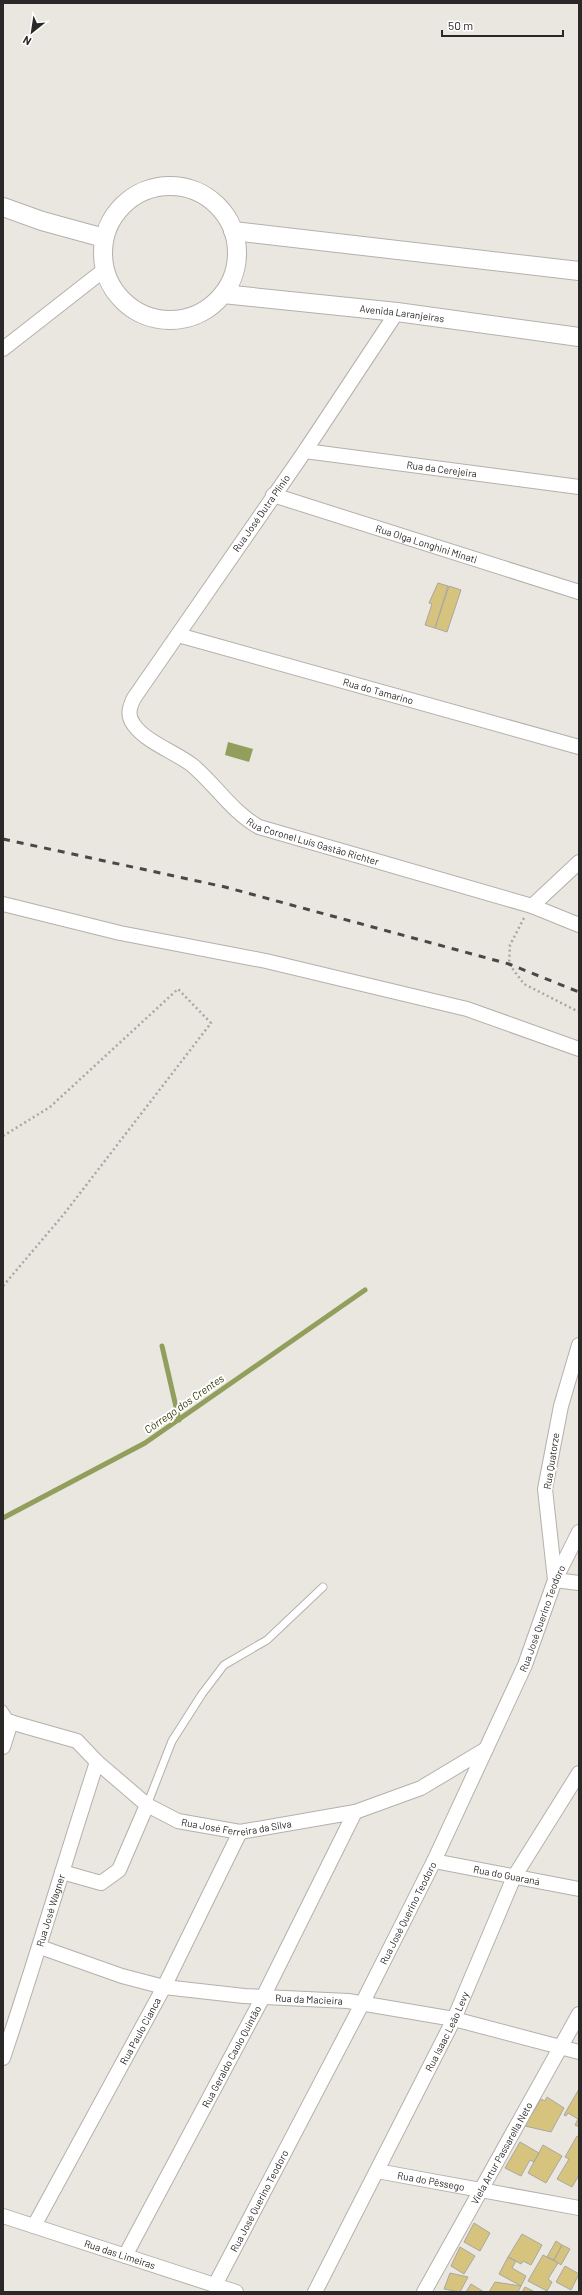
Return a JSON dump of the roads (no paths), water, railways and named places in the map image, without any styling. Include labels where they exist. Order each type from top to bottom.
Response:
[{"type":"street","points":[[166,186],[187,188],[207,197],[223,212],[233,231],[236,244],[236,264],[230,283],[223,294],[208,309],[189,318],[167,321],[146,316],[128,306],[113,290],[104,270],[102,254],[104,238],[112,218],[126,202],[144,190],[166,186]]},
{"type":"street","points":[[3,207],[42,221],[104,238]]},
{"type":"street","points":[[233,231],[579,271]]},
{"type":"street","points":[[5,345],[104,270]]},
{"type":"street","name":"Avenida Laranjeiras","points":[[223,294],[397,312],[579,337]]},
{"type":"street","name":"Rua José Dutra Plínio","points":[[129,716],[130,706],[134,698],[273,495],[305,451],[397,312]]},
{"type":"street","name":"Rua da Cerejeira","points":[[305,451],[579,487]]},
{"type":"street","name":"Rua Olga Longhini Minati","points":[[273,495],[579,592]]},
{"type":"street","name":"Rua do Tamarino","points":[[178,635],[579,747]]},
{"type":"street","name":"Rua Coronel Luís Gastão Richter","points":[[129,716],[135,726],[145,735],[191,764],[240,814],[259,827],[532,906],[579,925]]},
{"type":"street","points":[[532,906],[579,862]]},
{"type":"street","points":[[3,904],[120,933],[266,961],[467,1009],[579,1049]]},
{"type":"street","name":"Rua Quatorze","points":[[555,1580],[545,1489],[561,1406],[579,1345]]},
{"type":"street","name":"Rua José Querino Teodoro","points":[[215,2285],[362,2004],[434,1861],[525,1665],[555,1580],[579,1532]]},
{"type":"street","points":[[555,1580],[579,1583]]},
{"type":"street","points":[[3,1747],[7,1721]]},
{"type":"street","name":"Rua José Ferreira da Silva","points":[[7,1721],[77,1741],[97,1762],[147,1805],[178,1821],[240,1832],[354,1812],[421,1788],[486,1749]]},
{"type":"street","name":"Rua José Wagner","points":[[3,2058],[40,1947],[97,1762]]},
{"type":"street","name":"Rua Isaac Leão Levy","points":[[315,2292],[454,2019],[514,1877],[579,1772]]},
{"type":"street","points":[[62,1872],[101,1883],[120,1870],[147,1805]]},
{"type":"street","name":"Rua Geraldo Caolo Quintão","points":[[125,2256],[263,1997],[354,1812]]},
{"type":"street","name":"Rua Paulo Cianca","points":[[34,2226],[164,1988],[240,1832]]},
{"type":"street","name":"Rua do Guaraná","points":[[434,1861],[579,1889]]},
{"type":"street","name":"Rua da Macieira","points":[[40,1947],[122,1976],[164,1988],[362,2004],[454,2019],[579,2052]]},
{"type":"street","name":"Viela Artur Passarella Neto","points":[[424,2292],[579,2014]]},
{"type":"street","name":"Rua do Pêssego","points":[[377,2171],[579,2208]]},
{"type":"street","name":"Rua das Limeiras","points":[[3,2216],[236,2292]]},
{"type":"lane","points":[[147,1805],[172,1741],[202,1694],[224,1665],[267,1640],[323,1587]]},
{"type":"lane","points":[[3,1709],[7,1721]]},
{"type":"waterway","name":"Córrego dos Crentes","points":[[3,1518],[145,1443],[365,1290]]},
{"type":"waterway","points":[[162,1346],[179,1420]]},
{"type":"railway","points":[[3,839],[225,887],[509,964],[579,992]]}]
